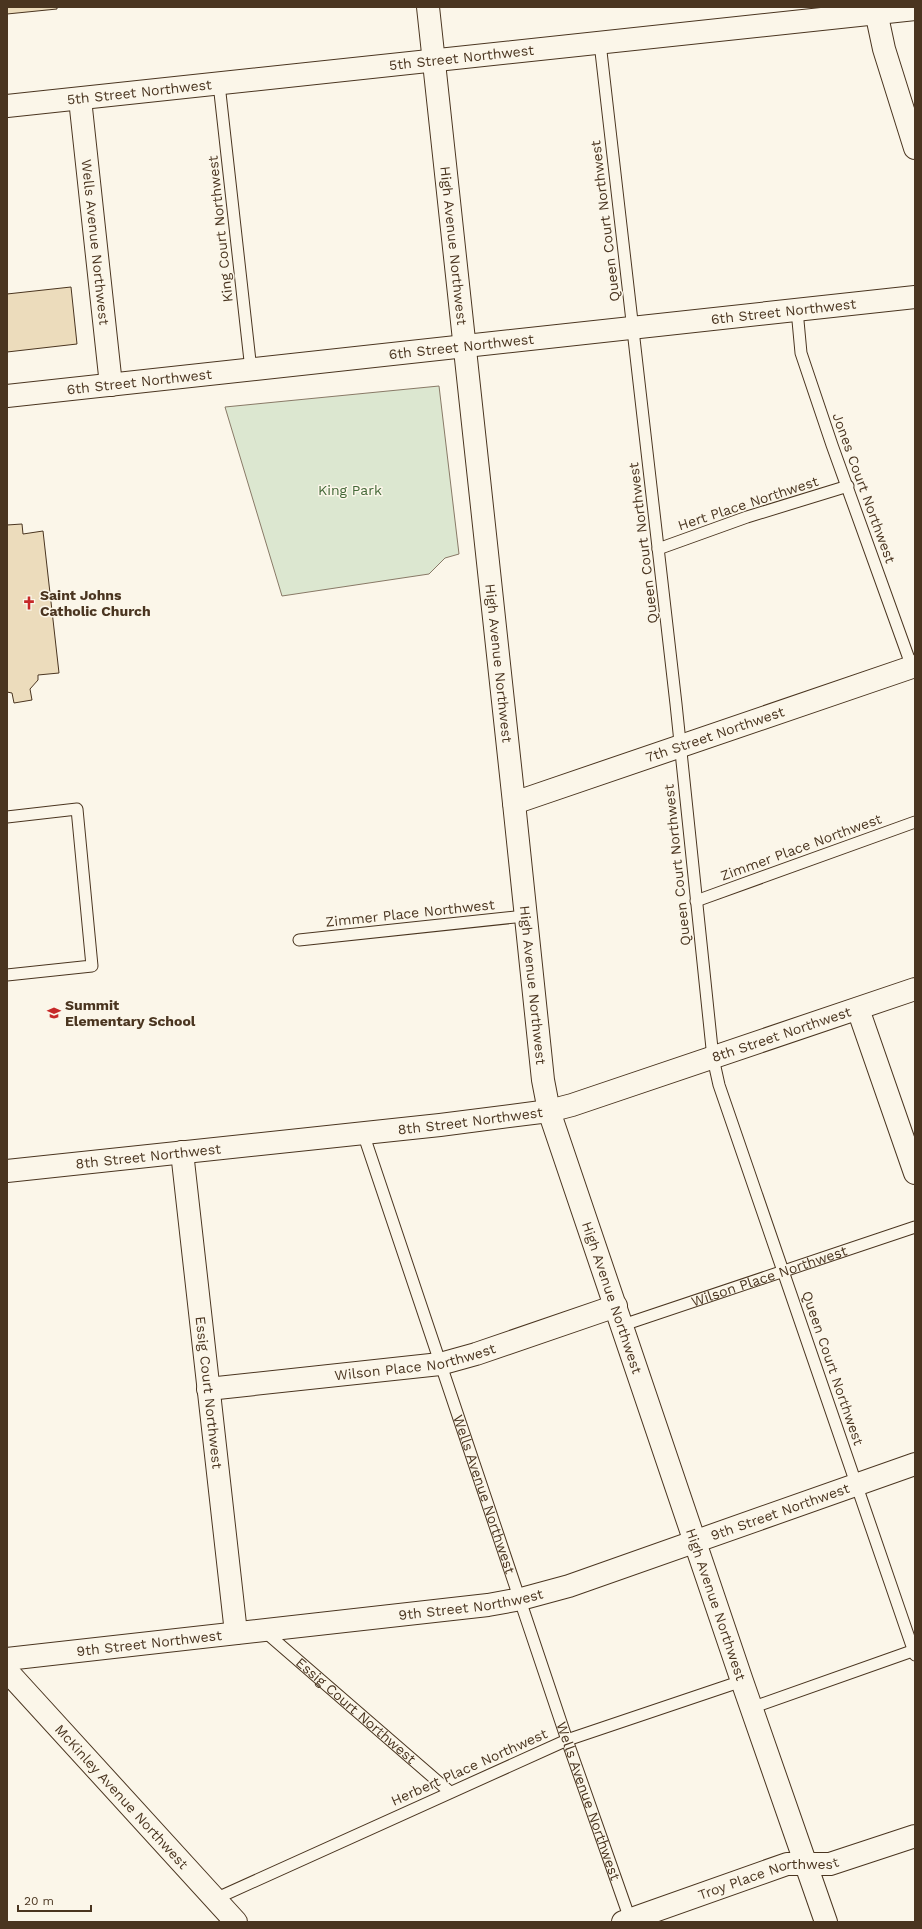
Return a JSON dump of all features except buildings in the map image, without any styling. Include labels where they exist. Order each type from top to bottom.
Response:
[{"type":"street","name":"High Avenue Northwest","points":[[428,7],[525,916],[543,1080],[549,1111],[751,1708],[826,1922]]},
{"type":"street","name":"5th Street Northwest","points":[[7,106],[600,43],[876,10],[915,9]]},
{"type":"street","points":[[876,10],[884,49],[915,148]]},
{"type":"street","name":"Wells Avenue Northwest","points":[[80,99],[111,385]]},
{"type":"street","name":"6th Street Northwest","points":[[7,396],[915,297]]},
{"type":"street","name":"7th Street Northwest","points":[[514,803],[914,669]]},
{"type":"street","name":"8th Street Northwest","points":[[7,1171],[549,1111],[572,1105],[713,1058],[915,989]]},
{"type":"street","points":[[858,1008],[915,1174]]},
{"type":"street","name":"Essig Court Northwest","points":[[182,1152],[236,1633]]},
{"type":"street","name":"Wilson Place Northwest","points":[[208,1388],[440,1364],[619,1316]]},
{"type":"street","name":"9th Street Northwest","points":[[7,1659],[488,1605],[521,1599],[568,1586],[856,1483],[915,1464]]},
{"type":"street","name":"McKinley Avenue Northwest","points":[[7,1671],[236,1922]]},
{"type":"street","name":"Troy Place Northwest","points":[[628,1921],[787,1864],[830,1864],[915,1836]]},
{"type":"lane","name":"Queen Court Northwest","points":[[600,43],[658,549],[713,1058],[719,1085],[915,1652]]},
{"type":"lane","name":"King Court Northwest","points":[[219,84],[250,370]]},
{"type":"lane","name":"Jones Court Northwest","points":[[797,310],[802,353],[832,445],[914,669]]},
{"type":"lane","name":"Hert Place Northwest","points":[[658,549],[746,518],[848,486]]},
{"type":"lane","points":[[7,817],[77,810],[92,966],[7,975]]},
{"type":"lane","name":"Zimmer Place Northwest","points":[[696,901],[915,822]]},
{"type":"lane","name":"Zimmer Place Northwest","points":[[299,940],[525,916]]},
{"type":"lane","name":"Wells Avenue Northwest","points":[[363,1132],[628,1921]]},
{"type":"lane","name":"Wilson Place Northwest","points":[[619,1316],[784,1272],[915,1227]]},
{"type":"lane","name":"Essig Court Northwest","points":[[263,1630],[450,1792]]},
{"type":"lane","points":[[751,1708],[915,1652]]},
{"type":"lane","name":"Herbert Place Northwest","points":[[215,1899],[567,1740],[742,1681]]},
{"type":"green space","name":"King Park","points":[[439,386],[459,554],[445,558],[429,574],[282,596],[225,407]]},
{"type":"place","name":"Saint Johns Catholic Church","points":[[29,603]]},
{"type":"place","name":"Summit Elementary School","points":[[54,1013]]}]
